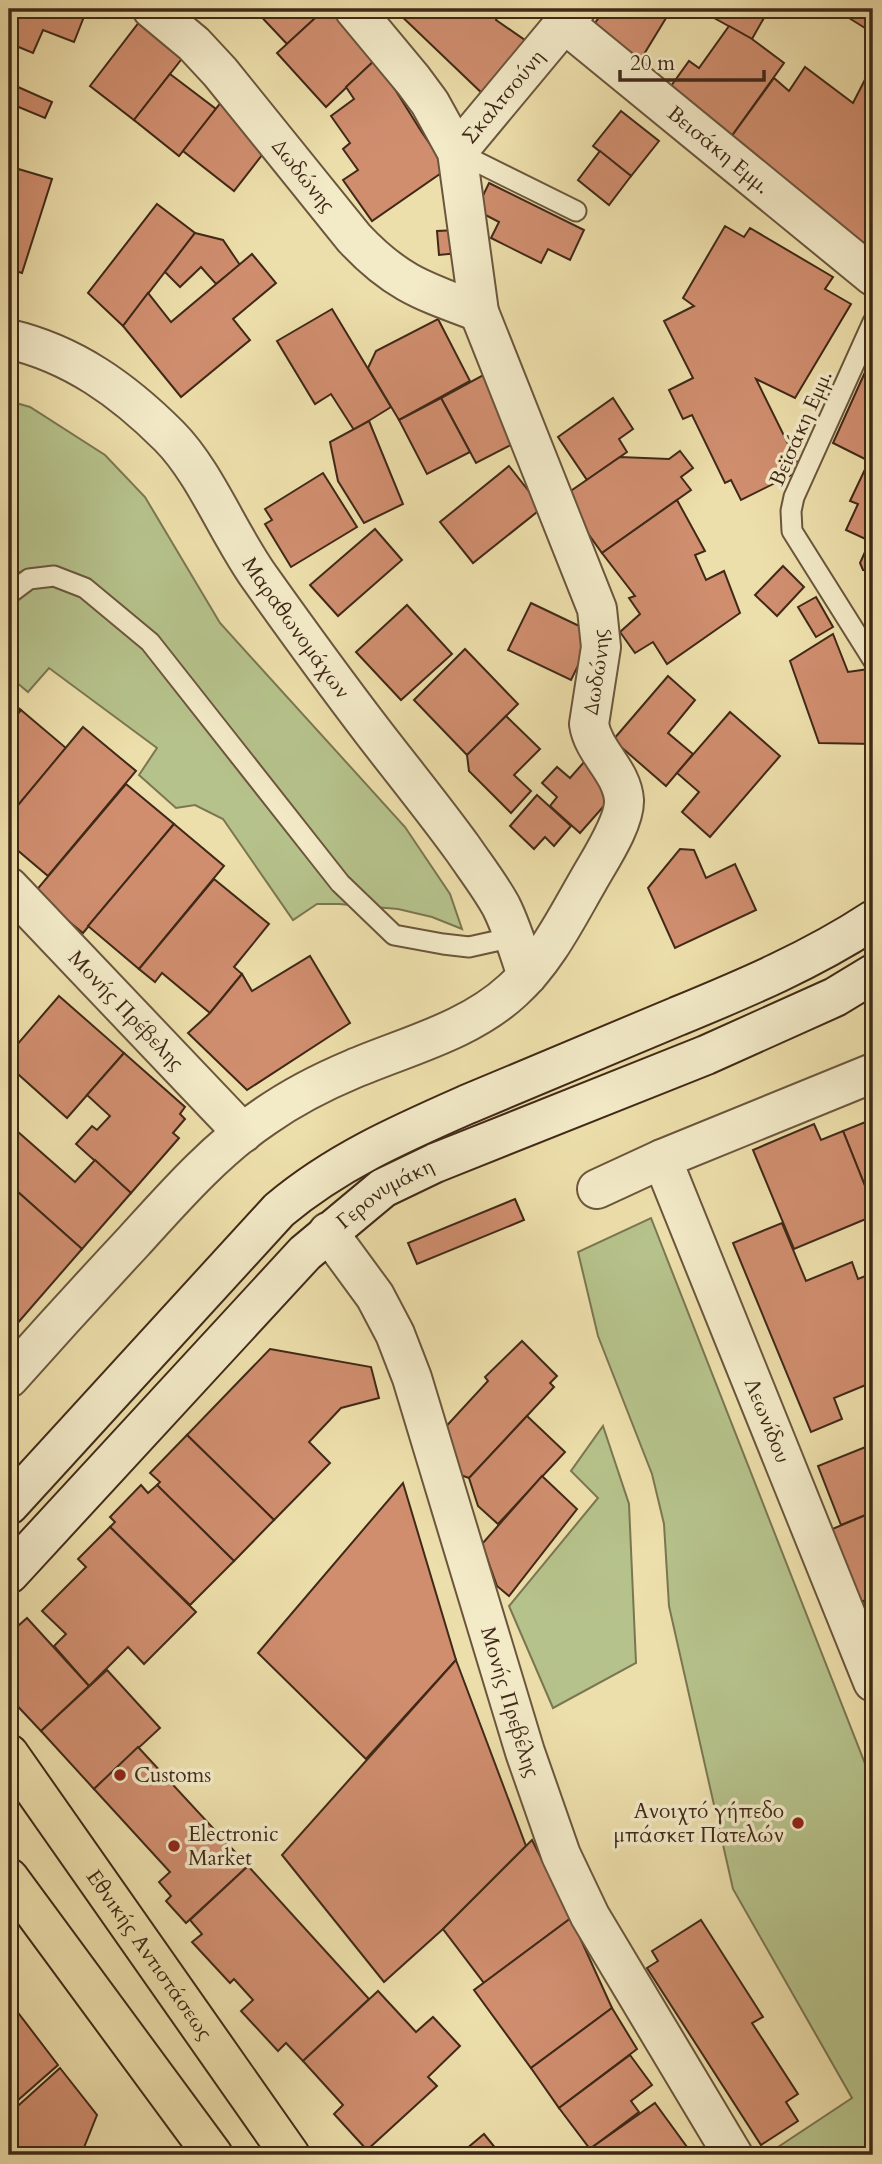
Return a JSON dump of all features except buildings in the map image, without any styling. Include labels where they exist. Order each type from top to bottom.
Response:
[{"type":"main road","name":"Εθνικής Αντιστάσεως","points":[[9,1754],[290,2155]]},
{"type":"main road","points":[[9,1878],[213,2155]]},
{"type":"street","name":"Δωδώνης","points":[[152,9],[194,44],[220,72],[373,259],[415,288],[479,312]]},
{"type":"street","points":[[354,9],[393,53],[419,88],[457,152]]},
{"type":"street","name":"Σκαλτσούνη","points":[[457,152],[570,16]]},
{"type":"street","name":"Βεισάκη Εμμ.","points":[[570,16],[873,276]]},
{"type":"street","name":"Δωδώνης","points":[[9,1378],[178,1194],[243,1133],[264,1117],[318,1086],[473,1018],[513,990],[527,976],[557,934],[620,820],[624,803],[623,792],[596,747],[589,724],[600,657],[597,609],[479,312],[457,152]]},
{"type":"street","name":"Μαραθωνομάχων","points":[[9,339],[49,351],[102,378],[125,395],[172,439],[258,576],[487,883],[509,922],[527,976]]},
{"type":"street","name":"Μονής Πρέβελης","points":[[9,887],[243,1133]]},
{"type":"street","name":"Γερονυμάκη","points":[[9,1505],[279,1210],[320,1177],[352,1158],[445,1114],[763,980],[843,940],[873,920]]},
{"type":"street","name":"Γερονυμάκη","points":[[9,1574],[278,1281],[328,1232],[383,1188],[407,1175],[706,1055],[822,1003],[873,974]]},
{"type":"street","points":[[597,1189],[662,1159],[873,1073]]},
{"type":"street","name":"Λεωνίδου","points":[[662,1159],[873,1682]]},
{"type":"street","name":"Μονής Πρεβέλης","points":[[328,1232],[375,1296],[395,1334],[412,1378],[525,1752],[561,1855],[590,1916],[733,2155]]},
{"type":"lane","points":[[457,152],[576,211]]},
{"type":"lane","name":"Βεϊσάκη Εμμ.","points":[[873,321],[794,497],[791,511],[792,531],[873,660]]},
{"type":"lane","points":[[9,594],[29,579],[54,576],[85,588],[150,642],[340,883],[394,935],[469,947],[514,937]]},
{"type":"green space","points":[[9,401],[30,407],[105,455],[145,497],[220,623],[405,827],[450,894],[462,929],[432,917],[398,909],[339,904],[317,904],[293,920],[223,819],[195,805],[176,808],[139,775],[157,748],[49,668],[28,692],[9,676],[9,591],[20,573],[9,563]]},
{"type":"green space","points":[[651,1218],[873,1784],[873,2155],[766,2155],[852,2098],[733,1889],[669,1606],[664,1524],[652,1474],[598,1336],[578,1252]]},
{"type":"green space","points":[[603,1426],[629,1504],[636,1663],[553,1708],[509,1606],[598,1498],[571,1471]]},
{"type":"place","name":"Customs","points":[[120,1775]]},
{"type":"place","name":"Ανοιχτό γήπεδο μπάσκετ Πατελών","points":[[798,1823]]},
{"type":"place","name":"Electronic Market","points":[[174,1846]]}]
